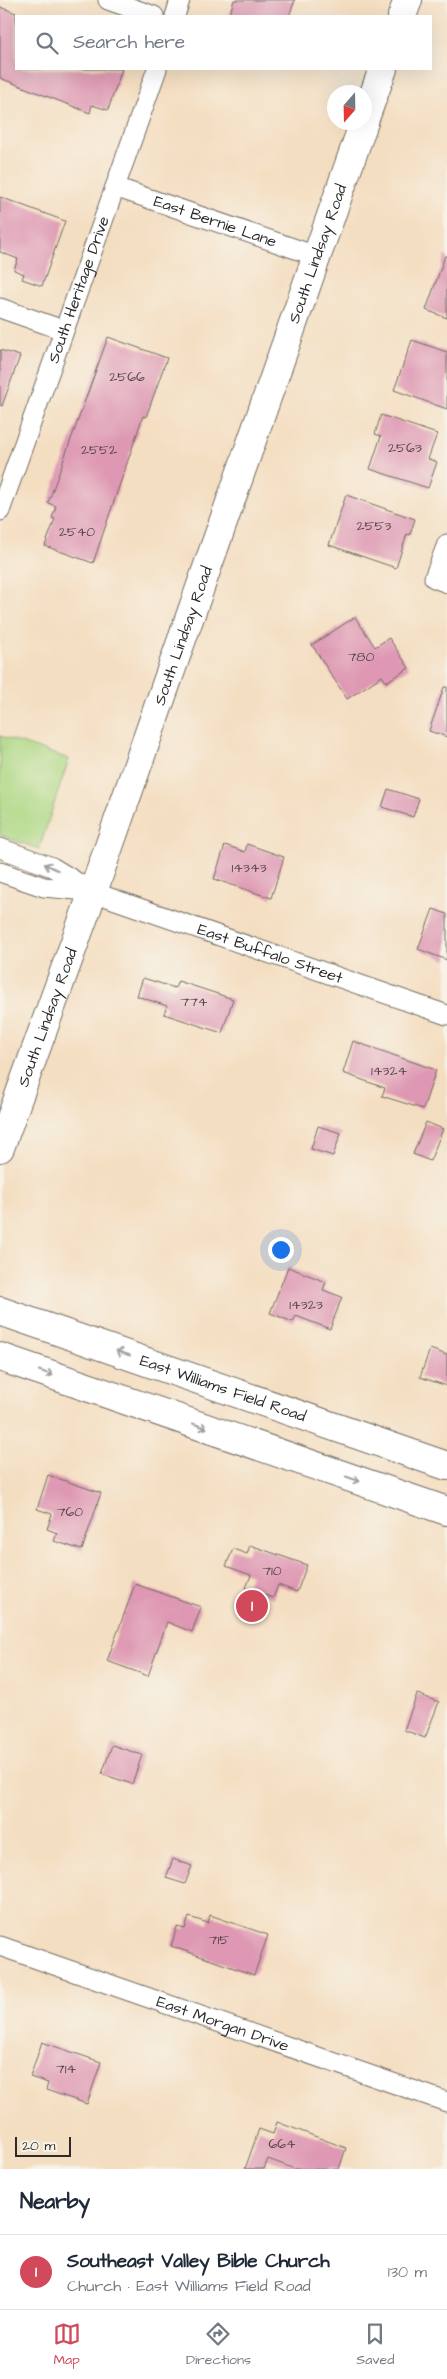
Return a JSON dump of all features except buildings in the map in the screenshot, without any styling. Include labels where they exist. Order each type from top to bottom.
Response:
[{"type":"main road","points":[[402,15],[408,0]]},
{"type":"main road","name":"South Lindsay Road","points":[[372,100],[383,70]]},
{"type":"main road","name":"South Lindsay Road","points":[[0,1148],[93,892],[361,130]]},
{"type":"main road","name":"East Williams Field Road","points":[[0,1311],[447,1466]]},
{"type":"main road","points":[[0,1357],[447,1511]]},
{"type":"street","points":[[108,0],[151,15]]},
{"type":"street","points":[[175,15],[180,0]]},
{"type":"street","name":"South Heritage Drive","points":[[0,511],[156,70]]},
{"type":"street","name":"East Bernie Lane","points":[[115,187],[316,256]]},
{"type":"street","points":[[0,308],[63,330]]},
{"type":"street","points":[[441,580],[447,544]]},
{"type":"street","name":"East Buffalo Street","points":[[0,848],[52,867],[93,892],[447,1015]]},
{"type":"street","name":"East Buffalo Street","points":[[0,872],[44,887],[93,892]]},
{"type":"street","name":"East Morgan Drive","points":[[0,1946],[447,2102]]},
{"type":"green space","points":[[0,736],[69,759],[39,849],[0,835]]},
{"type":"place","name":"Southeast Valley Bible Church","points":[[252,1606]]}]
